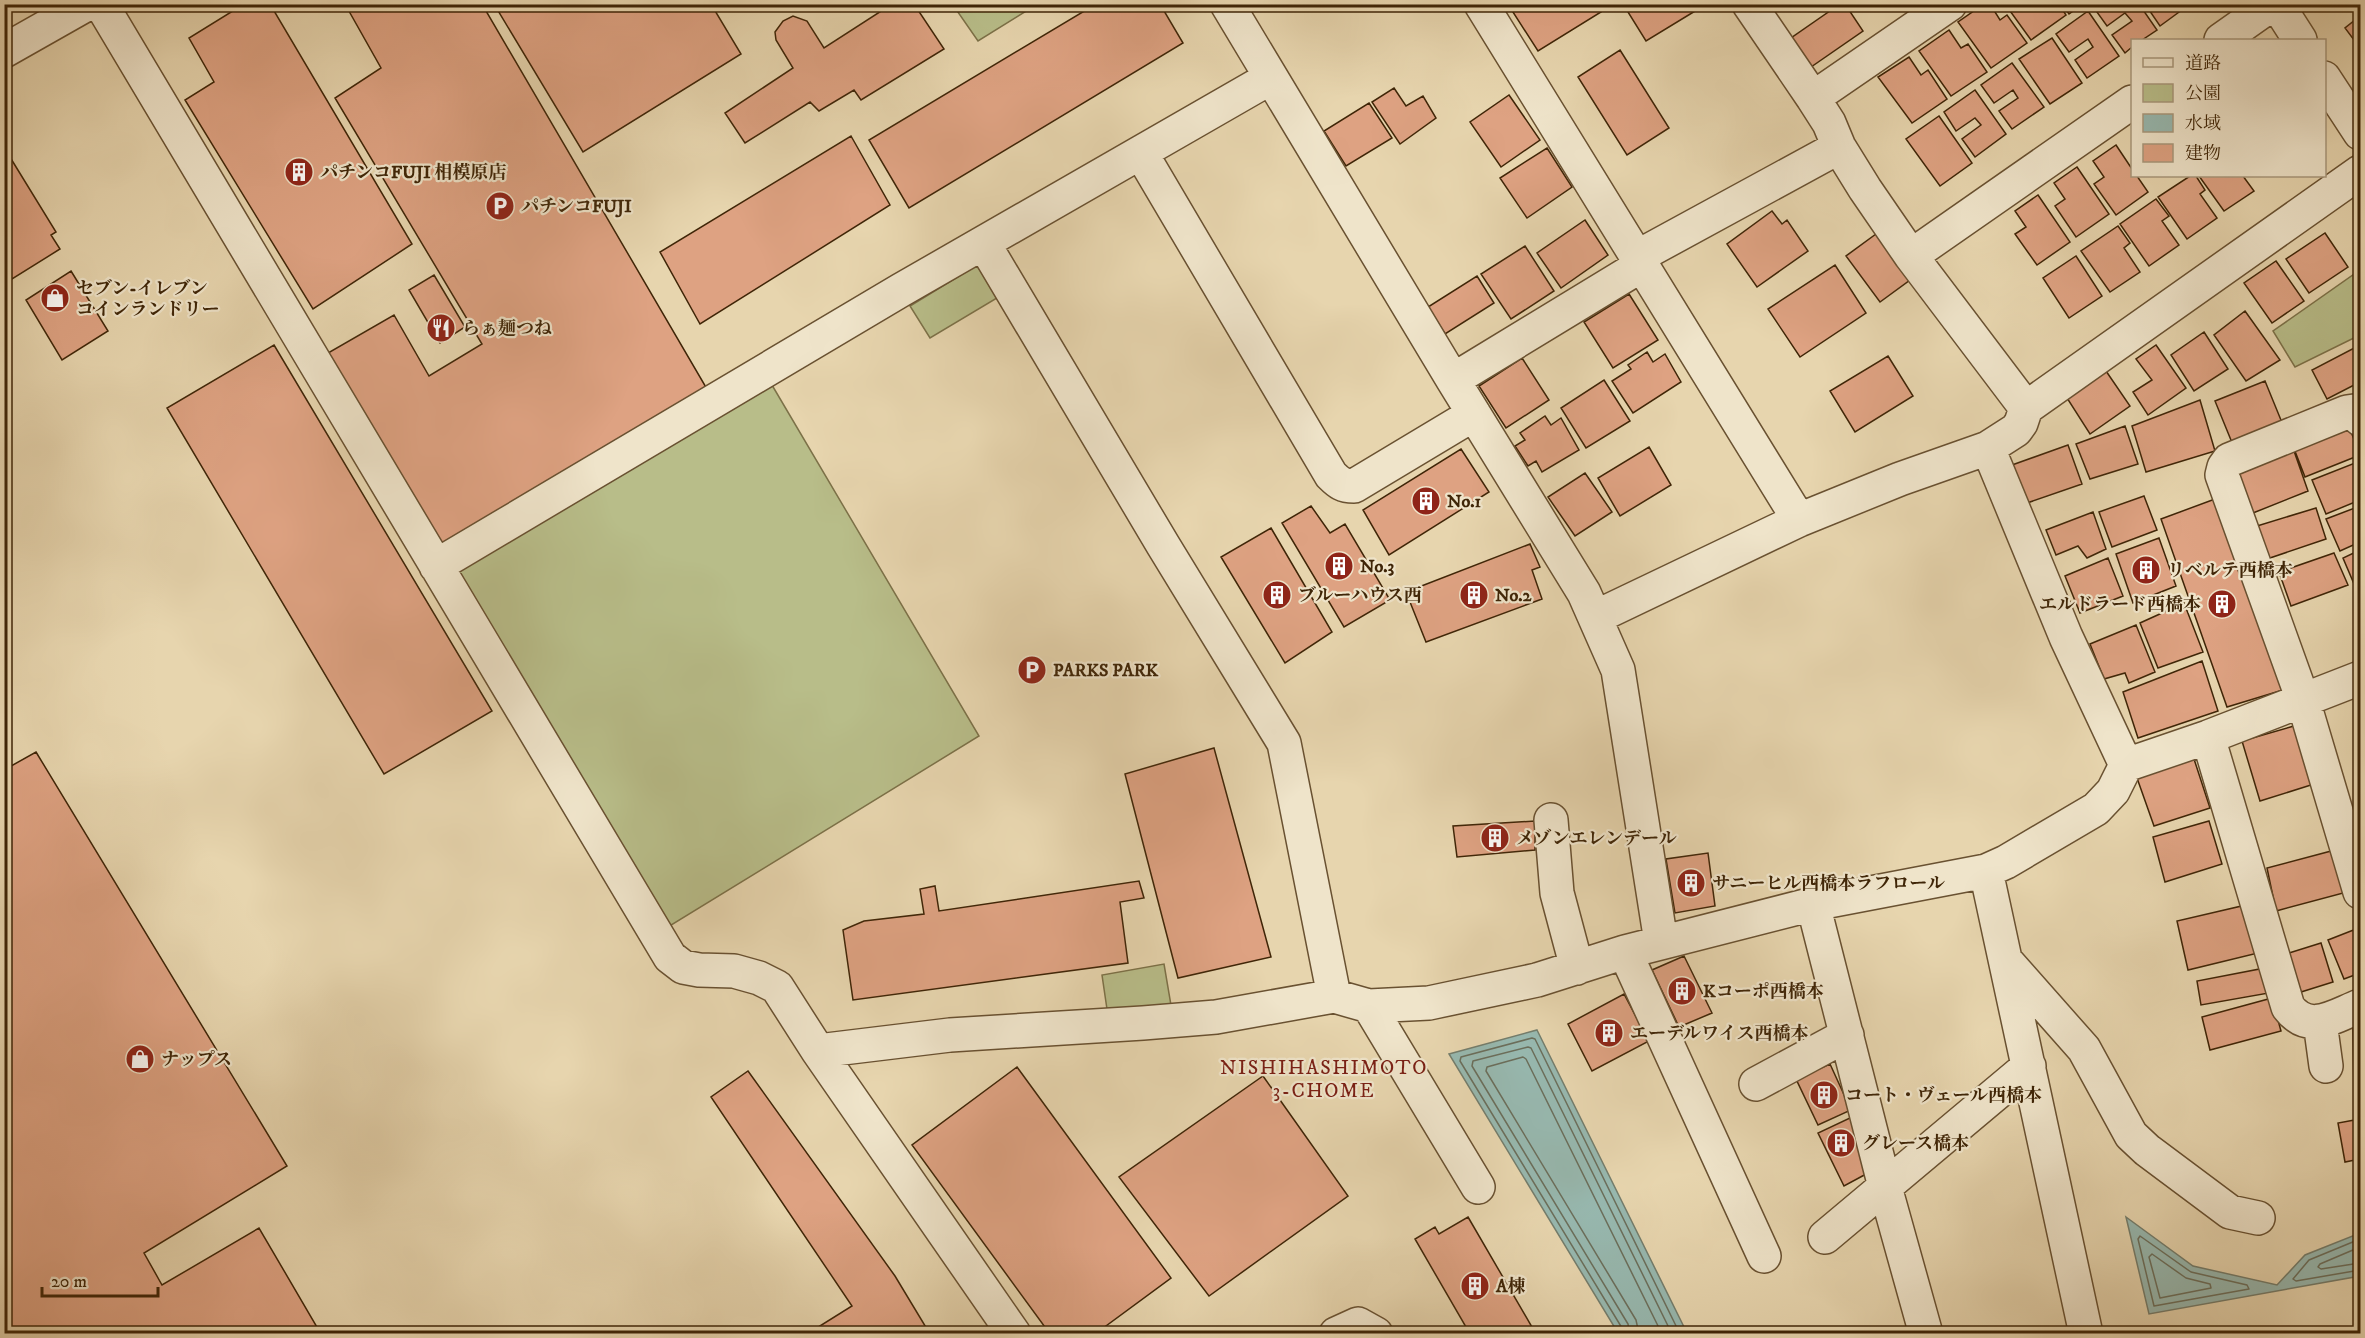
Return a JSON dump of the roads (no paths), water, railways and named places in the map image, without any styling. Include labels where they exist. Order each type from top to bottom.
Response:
[{"type":"street","points":[[4,51],[87,4]]},
{"type":"street","points":[[101,4],[670,957],[683,966],[699,970],[734,971],[759,978],[777,987],[818,1051],[1014,1334]]},
{"type":"street","points":[[1227,4],[1584,593],[1596,617],[1618,670],[1661,942]]},
{"type":"street","points":[[1481,4],[1799,520]]},
{"type":"street","points":[[1749,4],[1814,98],[1829,123],[1839,147],[1865,189],[1911,256],[2026,408]]},
{"type":"street","points":[[1814,98],[1950,4]]},
{"type":"street","points":[[2222,39],[2275,4],[2299,39]]},
{"type":"street","points":[[436,566],[901,290],[1270,78]]},
{"type":"street","points":[[2326,80],[2361,133]]},
{"type":"street","points":[[1911,256],[2131,103]]},
{"type":"street","points":[[1453,380],[1639,261],[1839,147]]},
{"type":"street","points":[[1141,153],[1331,475],[1338,483],[1354,486],[1474,414]]},
{"type":"street","points":[[1596,617],[1799,520],[1900,478],[1988,448],[2016,430],[2026,408],[2361,172]]},
{"type":"street","points":[[984,244],[1284,743],[1334,996]]},
{"type":"street","points":[[2361,418],[2354,411],[2326,420],[2229,460],[2222,475],[2303,700],[2361,892]]},
{"type":"street","points":[[1988,448],[2066,637],[2126,765]]},
{"type":"street","points":[[818,1051],[950,1035],[1216,1017],[1334,996],[1369,1006],[1429,1003],[1516,985],[1577,968],[1625,951],[1813,904],[1986,872],[2007,862],[2096,808],[2113,791],[2126,765],[2208,737],[2361,678]]},
{"type":"street","points":[[2208,737],[2288,1007],[2296,1018],[2307,1022],[2320,1022],[2361,1006]]},
{"type":"street","points":[[1551,820],[1557,893],[1577,968]]},
{"type":"street","points":[[1986,872],[2086,1334]]},
{"type":"street","points":[[1813,904],[1885,1187],[1926,1334]]},
{"type":"street","points":[[1625,951],[1764,1256]]},
{"type":"street","points":[[2006,960],[2084,1049],[2131,1135],[2147,1150],[2230,1212],[2259,1218]]},
{"type":"street","points":[[1369,1006],[1478,1187]]},
{"type":"street","points":[[2320,1022],[2326,1066]]},
{"type":"street","points":[[1756,1084],[1847,1035]]},
{"type":"street","points":[[1825,1237],[2029,1066]]},
{"type":"street","points":[[1336,1334],[1358,1324],[1376,1334]]},
{"type":"water","points":[[1537,1030],[1687,1333],[1618,1333],[1449,1054]]},
{"type":"water","points":[[2126,1217],[2193,1266],[2277,1285],[2305,1255],[2360,1233],[2360,1276],[2149,1314]]},
{"type":"place","name":"パチンコFUJI 相模原店","points":[[299,172]]},
{"type":"place","name":"パチンコFUJI","points":[[500,206]]},
{"type":"place","name":"セブン-イレブン コインランドリー","points":[[55,298]]},
{"type":"place","name":"らぁ麺つね","points":[[441,328]]},
{"type":"place","name":"No.1","points":[[1426,501]]},
{"type":"place","name":"No.3","points":[[1339,566]]},
{"type":"place","name":"リベルテ西橋本","points":[[2146,570]]},
{"type":"place","name":"ブルーハウス西","points":[[1277,595]]},
{"type":"place","name":"No.2","points":[[1474,595]]},
{"type":"place","name":"エルドラード西橋本","points":[[2222,604]]},
{"type":"place","name":"PARKS PARK","points":[[1032,670]]},
{"type":"place","name":"メゾンエレンデール","points":[[1495,838]]},
{"type":"place","name":"サニーヒル西橋本ラフロール","points":[[1691,883]]},
{"type":"place","name":"Kコーポ西橋本","points":[[1682,991]]},
{"type":"place","name":"エーデルワイス西橋本","points":[[1609,1033]]},
{"type":"place","name":"ナップス","points":[[140,1059]]},
{"type":"place","name":"コート・ヴェール西橋本","points":[[1824,1095]]},
{"type":"place","name":"グレース橋本","points":[[1841,1143]]},
{"type":"place","name":"A棟","points":[[1475,1286]]},
{"type":"district","name":"NISHIHASHIMOTO 3-CHOME","points":[[1324,1078]]}]
